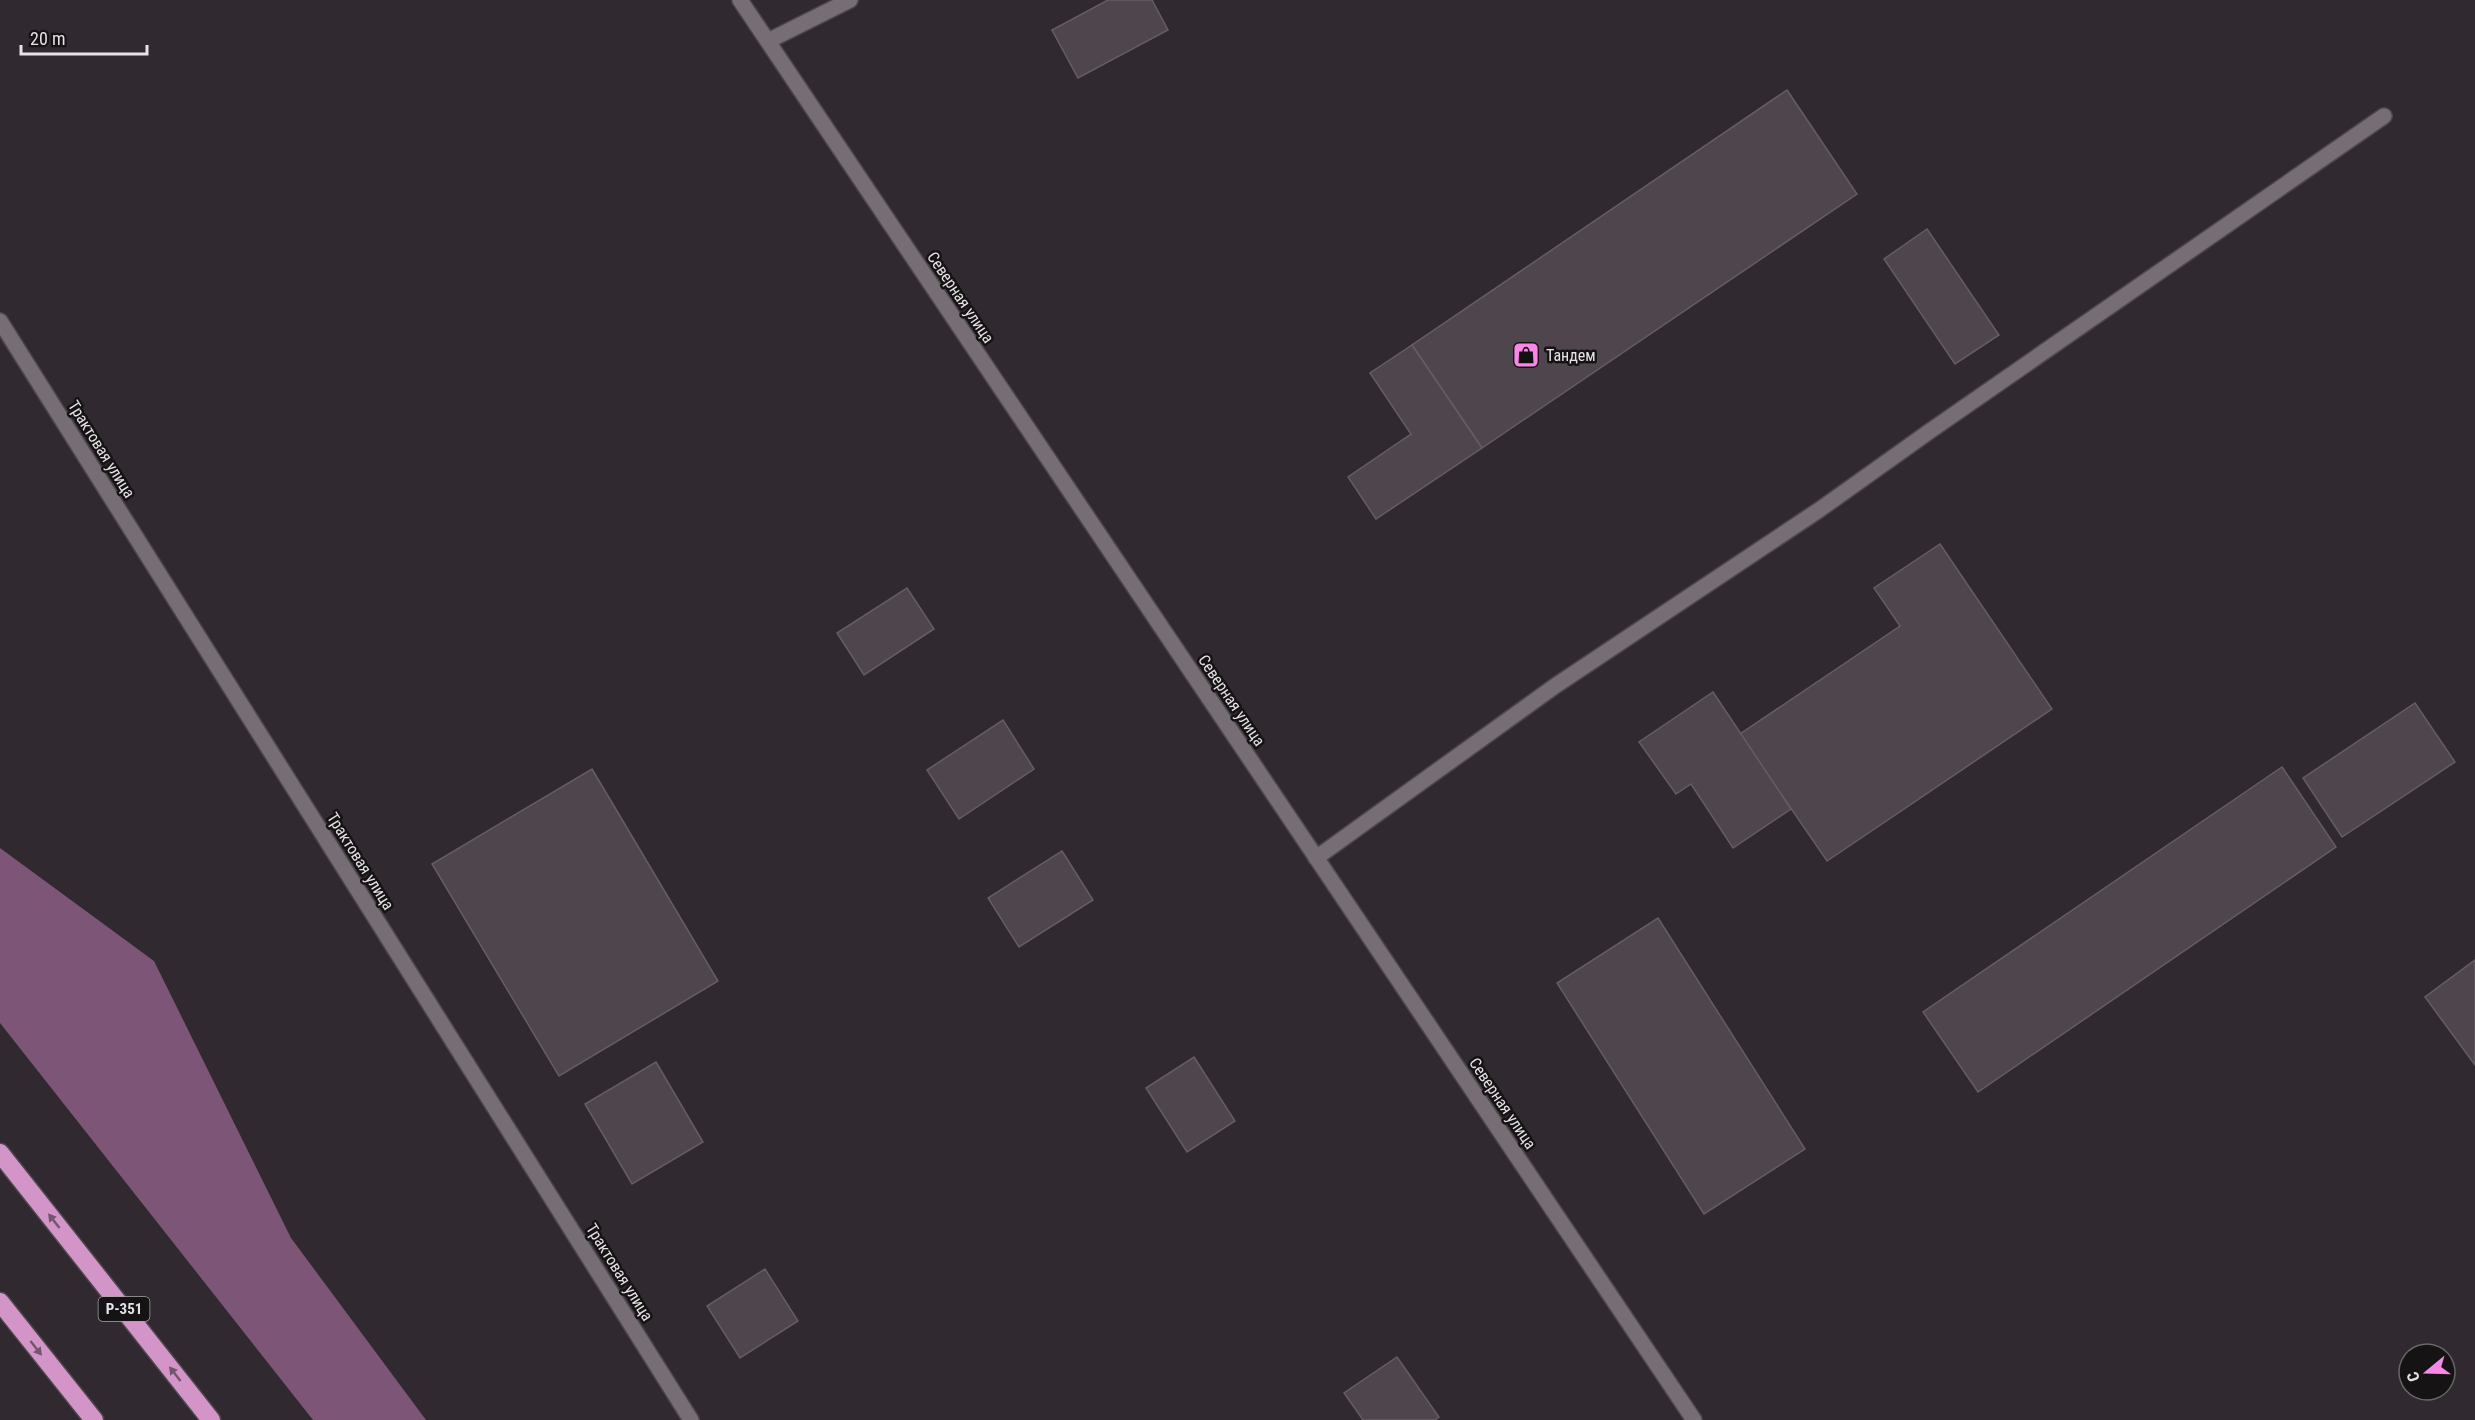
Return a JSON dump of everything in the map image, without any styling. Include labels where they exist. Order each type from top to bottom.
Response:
[{"type":"highway","name":"Р-351","points":[[0,1153],[212,1420]]},
{"type":"highway","points":[[0,1302],[94,1420]]},
{"type":"street","name":"Северная улица","points":[[740,0],[1694,1420]]},
{"type":"street","points":[[768,41],[850,0]]},
{"type":"street","points":[[1317,858],[1556,686],[1819,510],[1930,430],[2384,116]]},
{"type":"street","name":"Трактовая улица","points":[[0,321],[691,1420]]},
{"type":"shaded area","points":[[0,848],[154,961],[291,1238],[426,1420],[313,1420],[0,1023]]},
{"type":"building","points":[[1108,0],[1152,0],[1168,30],[1078,78],[1052,30]]},
{"type":"building","points":[[1787,90],[1857,194],[1482,448],[1412,345]]},
{"type":"building","points":[[1927,229],[1999,335],[1955,364],[1884,259]]},
{"type":"building","points":[[1412,345],[1482,448],[1376,519],[1348,477],[1411,434],[1370,373]]},
{"type":"building","points":[[1940,544],[2052,709],[1827,861],[1740,734],[1900,626],[1874,588]]},
{"type":"building","points":[[907,588],[934,629],[864,675],[837,633]]},
{"type":"building","points":[[1713,692],[1791,809],[1733,848],[1691,784],[1676,794],[1639,742]]},
{"type":"building","points":[[2415,703],[2455,762],[2342,837],[2303,778]]},
{"type":"building","points":[[1003,720],[1034,769],[959,819],[927,770]]},
{"type":"building","points":[[2282,767],[2336,847],[1978,1092],[1923,1012]]},
{"type":"building","points":[[592,769],[718,981],[559,1076],[432,864]]},
{"type":"building","points":[[1062,851],[1093,900],[1019,947],[988,898]]},
{"type":"building","points":[[1658,918],[1805,1149],[1704,1214],[1557,983]]},
{"type":"building","points":[[2475,960],[2475,1065],[2425,997]]},
{"type":"building","points":[[1194,1057],[1235,1121],[1187,1152],[1146,1088]]},
{"type":"building","points":[[656,1062],[703,1142],[632,1184],[585,1104]]},
{"type":"building","points":[[765,1269],[798,1321],[740,1358],[707,1306]]},
{"type":"building","points":[[1397,1357],[1439,1417],[1435,1420],[1363,1420],[1344,1393]]},
{"type":"place","name":"Тандем","points":[[1526,355]]}]
